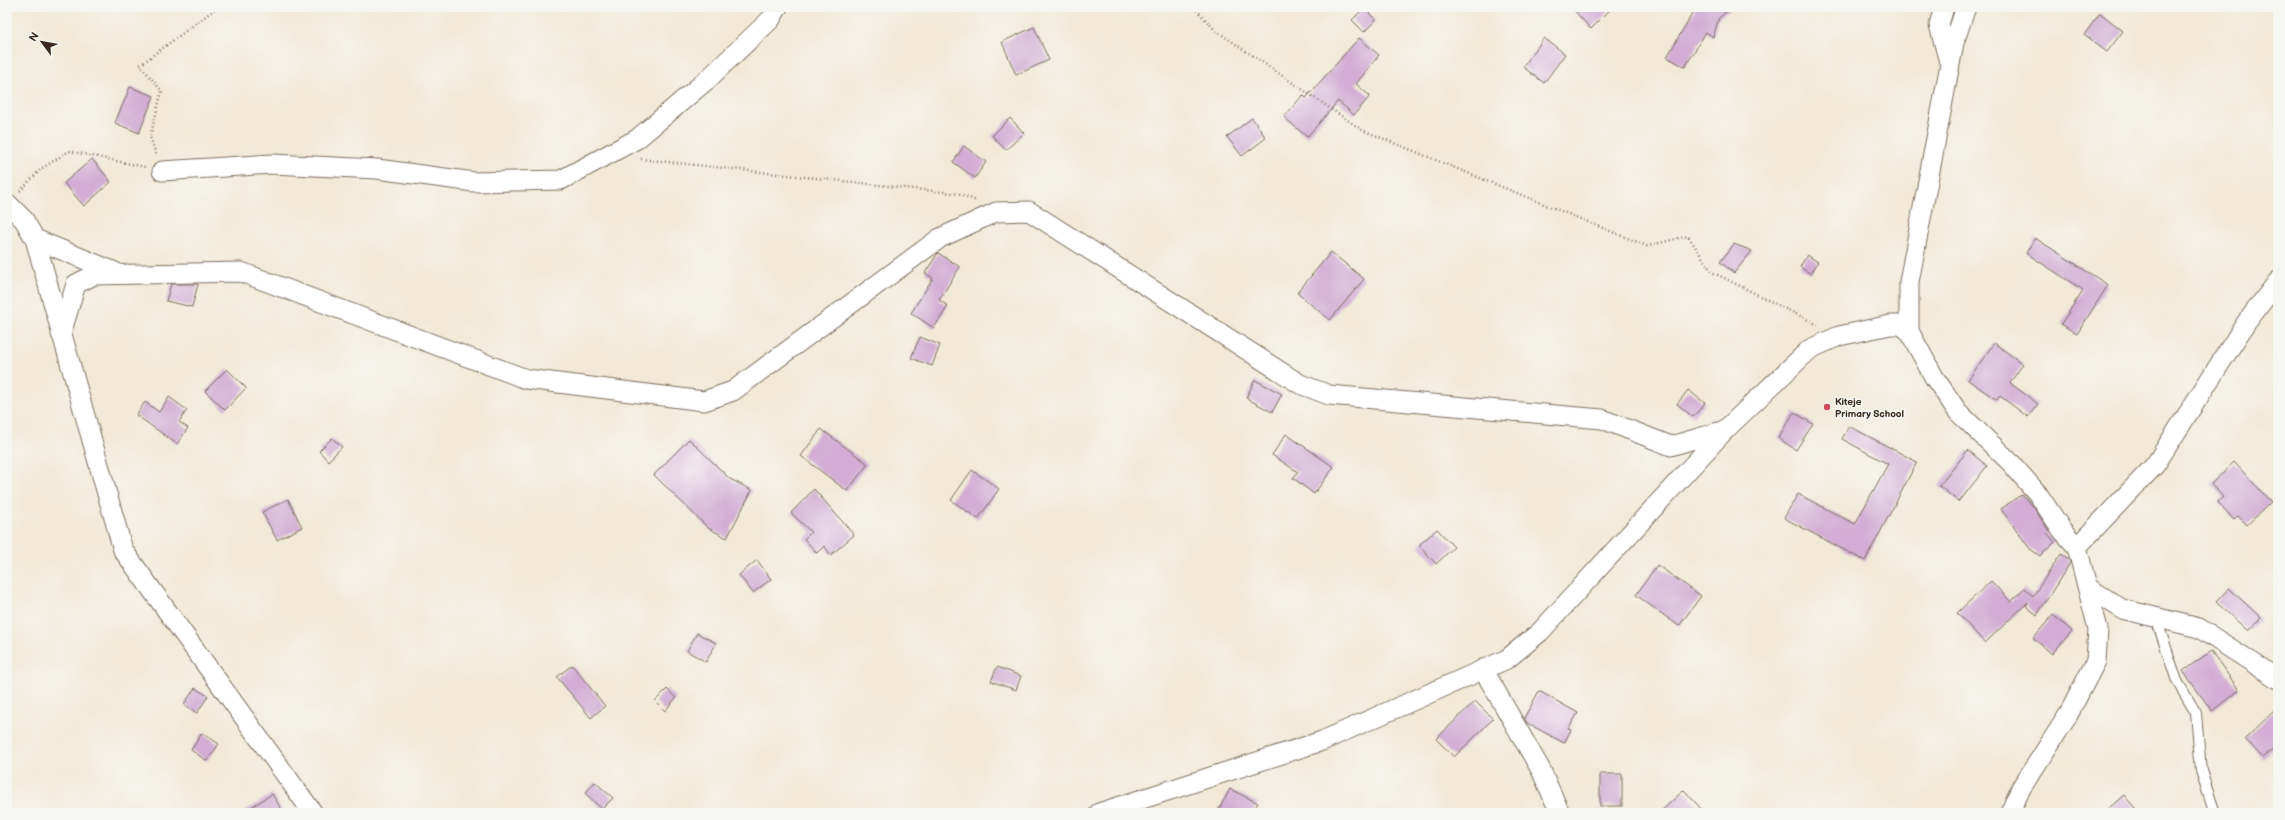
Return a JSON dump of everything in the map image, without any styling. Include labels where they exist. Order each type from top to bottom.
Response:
[{"type":"street","points":[[162,171],[272,164],[377,169],[474,182],[562,180],[637,139],[708,79],[771,19],[778,7]]},
{"type":"street","points":[[1944,7],[1939,25],[1950,65]]},
{"type":"street","points":[[1909,331],[1909,282],[1954,43],[1966,7]]},
{"type":"street","points":[[7,204],[24,220],[35,239],[123,550],[313,813]]},
{"type":"street","points":[[61,334],[76,284],[94,275],[241,272],[526,379],[704,401],[733,391],[940,238],[996,212],[1029,211],[1300,384],[1329,395],[1602,419],[1670,446],[1725,430]]},
{"type":"street","points":[[35,239],[122,274]]},
{"type":"street","points":[[2077,547],[2154,465],[2246,322],[2278,281]]},
{"type":"street","points":[[1099,813],[1322,741],[1507,659],[1540,632],[1725,430],[1810,349],[1839,336],[1890,325],[1900,325],[1909,331],[1934,377],[1958,412],[2011,463],[2038,494],[2062,530],[2077,547],[2089,588],[2098,629],[2096,660],[2067,717],[2021,788],[2010,813]]},
{"type":"street","points":[[2089,588],[2122,609],[2199,628],[2278,679]]},
{"type":"street","points":[[1483,669],[1541,770],[1560,813]]},
{"type":"lane","points":[[2156,618],[2178,681],[2196,713],[2201,771],[2215,813]]},
{"type":"path","points":[[162,171],[150,137],[162,91],[140,65],[218,7]]},
{"type":"path","points":[[1194,7],[1215,30],[1362,130],[1648,246],[1688,236],[1712,272],[1839,336]]},
{"type":"path","points":[[7,204],[41,169],[69,151],[110,158],[162,171]]},
{"type":"path","points":[[639,158],[961,194],[996,212]]},
{"type":"building","points":[[1571,7],[1613,7],[1591,29]]},
{"type":"building","points":[[1696,7],[1732,7],[1719,18],[1713,37],[1706,32],[1685,67],[1667,57]]},
{"type":"building","points":[[1364,8],[1376,20],[1364,32],[1352,20]]},
{"type":"building","points":[[2100,13],[2123,31],[2107,52],[2084,35]]},
{"type":"building","points":[[1034,27],[1049,60],[1016,75],[1002,42]]},
{"type":"building","points":[[1359,38],[1379,55],[1356,84],[1370,96],[1354,115],[1338,101],[1307,137],[1284,117],[1303,95],[1306,98]]},
{"type":"building","points":[[1544,38],[1565,54],[1544,83],[1523,67]]},
{"type":"building","points":[[130,87],[154,96],[139,133],[115,123]]},
{"type":"building","points":[[1010,118],[1024,133],[1006,150],[992,136]]},
{"type":"building","points":[[1252,118],[1266,138],[1242,156],[1227,137]]},
{"type":"building","points":[[964,146],[986,162],[975,178],[953,162]]},
{"type":"building","points":[[92,159],[111,182],[84,206],[64,183]]},
{"type":"building","points":[[2035,238],[2108,285],[2077,334],[2061,324],[2083,290],[2026,253]]},
{"type":"building","points":[[1734,244],[1752,251],[1734,273],[1720,262]]},
{"type":"building","points":[[1331,252],[1364,279],[1330,320],[1297,293]]},
{"type":"building","points":[[938,253],[960,267],[939,300],[948,306],[934,328],[911,313],[933,278],[925,273]]},
{"type":"building","points":[[1807,255],[1818,262],[1811,274],[1800,267]]},
{"type":"building","points":[[171,284],[198,284],[192,307],[166,301]]},
{"type":"building","points":[[920,337],[940,345],[932,366],[911,358]]},
{"type":"building","points":[[1994,343],[2023,364],[2010,383],[2038,404],[2028,417],[2000,396],[1997,400],[1968,380]]},
{"type":"building","points":[[227,369],[246,388],[225,410],[205,391]]},
{"type":"building","points":[[1255,380],[1282,394],[1272,412],[1246,398]]},
{"type":"building","points":[[1688,390],[1705,403],[1693,417],[1677,404]]},
{"type":"building","points":[[169,397],[187,410],[179,422],[188,428],[177,444],[136,415],[145,402],[159,412]]},
{"type":"building","points":[[1794,412],[1813,424],[1796,450],[1778,438]]},
{"type":"building","points":[[1849,426],[1917,462],[1865,561],[1784,518],[1798,494],[1855,524],[1888,464],[1842,439]]},
{"type":"building","points":[[821,429],[868,464],[847,491],[801,456]]},
{"type":"building","points":[[1286,434],[1334,467],[1314,494],[1293,478],[1298,472],[1272,455]]},
{"type":"building","points":[[332,438],[342,447],[328,461],[319,451]]},
{"type":"building","points":[[689,439],[730,479],[752,490],[727,538],[708,528],[654,475]]},
{"type":"building","points":[[1968,450],[1987,466],[1959,502],[1939,486]]},
{"type":"building","points":[[2234,462],[2271,502],[2247,525],[2238,516],[2234,520],[2218,502],[2223,497],[2211,484]]},
{"type":"building","points":[[972,470],[999,489],[978,519],[951,500]]},
{"type":"building","points":[[814,489],[854,535],[831,555],[824,546],[817,553],[804,539],[811,532],[791,513]]},
{"type":"building","points":[[2022,494],[2032,505],[2049,531],[2047,533],[2055,542],[2040,556],[2030,549],[2001,509]]},
{"type":"building","points":[[288,499],[302,527],[277,540],[262,512]]},
{"type":"building","points":[[1437,529],[1454,547],[1436,564],[1419,545]]},
{"type":"building","points":[[2061,554],[2069,559],[2070,563],[2037,615],[2026,606],[2028,602],[1985,643],[1957,613],[1991,581],[2011,602],[2024,588],[2033,596]]},
{"type":"building","points":[[757,560],[771,579],[753,593],[739,575]]},
{"type":"building","points":[[1657,565],[1701,596],[1679,626],[1636,595]]},
{"type":"building","points":[[2229,588],[2261,618],[2248,631],[2216,602]]},
{"type":"building","points":[[2053,615],[2072,631],[2052,654],[2033,638]]},
{"type":"building","points":[[697,633],[716,643],[706,662],[687,651]]},
{"type":"building","points":[[2211,651],[2239,690],[2212,711],[2183,671]]},
{"type":"building","points":[[572,665],[605,706],[591,718],[557,677]]},
{"type":"building","points":[[997,667],[1021,676],[1016,690],[991,681]]},
{"type":"building","points":[[195,688],[208,696],[197,713],[184,704]]},
{"type":"building","points":[[667,689],[676,698],[665,711],[655,701]]},
{"type":"building","points":[[1539,691],[1578,713],[1568,729],[1571,730],[1564,743],[1527,723],[1524,718]]},
{"type":"building","points":[[1475,701],[1493,719],[1454,757],[1436,739]]},
{"type":"building","points":[[2278,707],[2278,744],[2263,758],[2245,739]]},
{"type":"building","points":[[202,733],[219,744],[207,761],[191,750]]},
{"type":"building","points":[[1600,774],[1622,774],[1622,806],[1600,806]]},
{"type":"building","points":[[595,782],[613,798],[602,809],[585,793]]},
{"type":"building","points":[[1230,789],[1258,803],[1252,813],[1217,813]]},
{"type":"building","points":[[1684,790],[1705,813],[1659,813]]},
{"type":"building","points":[[272,794],[284,813],[242,813]]},
{"type":"building","points":[[2124,795],[2139,813],[2103,813]]},
{"type":"place","name":"Kiteje Primary School","points":[[1827,407]]}]
